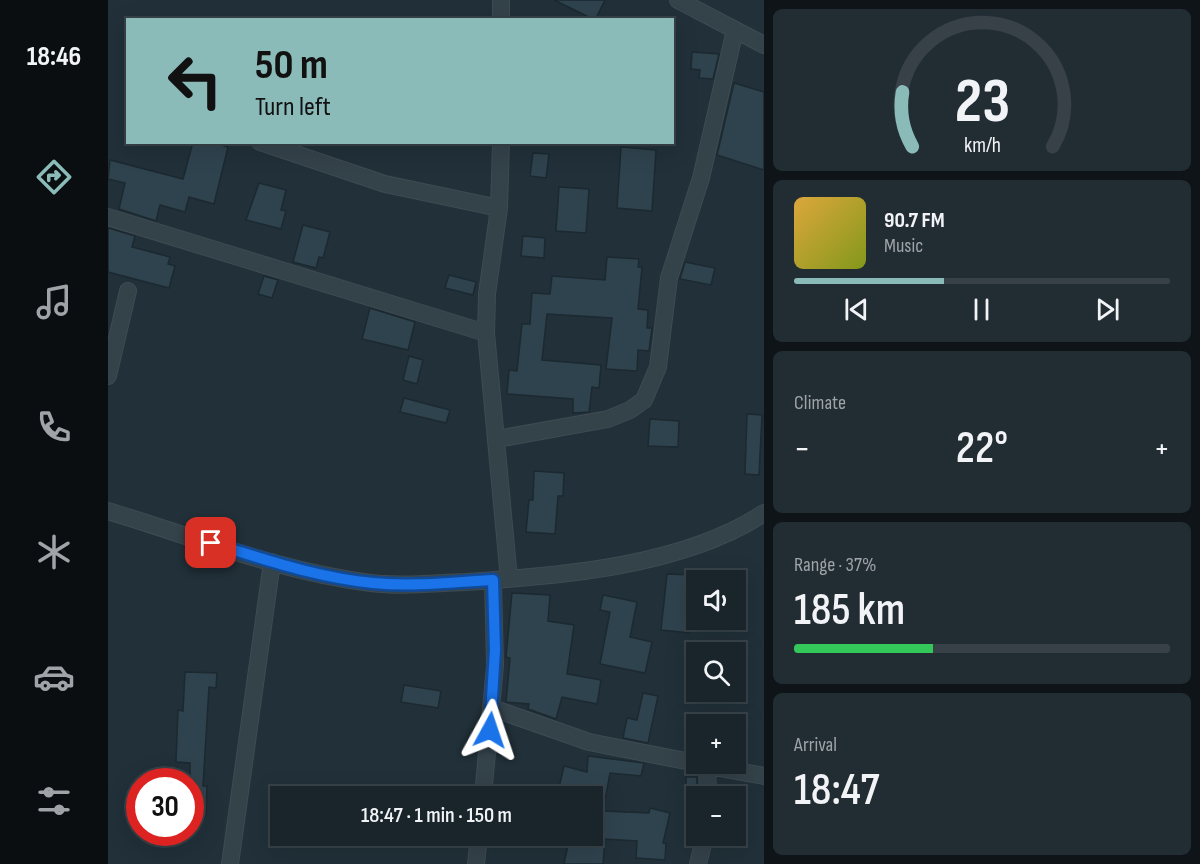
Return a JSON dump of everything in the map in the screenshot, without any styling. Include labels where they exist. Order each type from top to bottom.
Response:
[{"type":"street","points":[[501,0],[501,18]]},
{"type":"street","points":[[678,0],[764,45]]},
{"type":"street","points":[[497,439],[608,418],[630,410],[644,400],[658,367],[669,278],[701,178],[735,30]]},
{"type":"street","points":[[266,144],[385,184],[499,208]]},
{"type":"street","points":[[484,786],[501,580],[497,439],[486,333],[487,294],[499,208],[501,144]]},
{"type":"street","points":[[108,218],[486,333]]},
{"type":"street","points":[[108,376],[128,291]]},
{"type":"street","points":[[108,511],[272,562],[372,583],[406,585],[501,580],[632,562],[718,539],[764,513]]},
{"type":"street","points":[[230,864],[272,562]]},
{"type":"street","points":[[492,708],[589,742],[686,761]]},
{"type":"street","points":[[746,773],[764,776]]},
{"type":"street","points":[[476,864],[478,846]]},
{"type":"street","points":[[698,864],[702,846]]},
{"type":"building","points":[[554,0],[605,0],[596,18],[591,18]]},
{"type":"building","points":[[692,52],[719,54],[713,79],[699,78],[700,70],[691,69]]},
{"type":"building","points":[[734,83],[764,92],[764,170],[717,155]]},
{"type":"building","points":[[192,144],[218,144],[228,147],[214,204],[189,197],[185,212],[160,205],[156,221],[119,209],[125,183],[108,179],[110,160],[183,179]]},
{"type":"building","points":[[621,147],[656,150],[652,211],[617,208]]},
{"type":"building","points":[[533,153],[549,154],[546,178],[530,176]]},
{"type":"building","points":[[259,183],[286,190],[281,210],[286,211],[281,229],[246,220]]},
{"type":"building","points":[[559,187],[589,189],[586,233],[556,231]]},
{"type":"building","points":[[303,225],[330,232],[323,258],[319,257],[316,268],[293,262]]},
{"type":"building","points":[[108,228],[135,236],[132,247],[170,257],[168,264],[175,266],[169,288],[108,272]]},
{"type":"building","points":[[523,236],[545,238],[544,258],[521,256]]},
{"type":"building","points":[[607,257],[639,259],[638,267],[642,267],[638,309],[648,310],[647,328],[652,328],[649,351],[638,350],[637,371],[606,369],[612,318],[547,314],[542,360],[601,365],[599,388],[592,387],[589,412],[573,413],[573,399],[507,394],[509,370],[517,371],[522,324],[530,324],[532,293],[550,294],[552,276],[605,280]]},
{"type":"building","points":[[685,262],[715,268],[711,285],[680,279]]},
{"type":"building","points":[[449,275],[476,282],[473,295],[445,288]]},
{"type":"building","points":[[264,276],[278,280],[272,298],[258,294]]},
{"type":"building","points":[[370,308],[415,322],[408,350],[362,339]]},
{"type":"building","points":[[409,356],[423,360],[417,384],[403,380]]},
{"type":"building","points":[[404,398],[450,410],[446,423],[400,412]]},
{"type":"building","points":[[747,414],[762,415],[759,475],[745,474]]},
{"type":"building","points":[[650,419],[679,421],[678,447],[648,446]]},
{"type":"building","points":[[534,471],[564,473],[563,496],[558,496],[555,534],[526,532],[529,500],[533,500]]},
{"type":"building","points":[[667,574],[686,575],[686,630],[690,630],[690,633],[661,630]]},
{"type":"building","points":[[512,593],[550,595],[548,621],[574,625],[567,674],[601,680],[597,704],[562,697],[556,719],[528,709],[529,704],[506,702],[510,658],[506,657]]},
{"type":"building","points":[[603,595],[637,602],[630,637],[652,642],[645,673],[600,664],[610,612],[600,610]]},
{"type":"building","points":[[185,672],[217,673],[216,688],[209,687],[204,770],[190,768],[190,763],[176,762],[178,710],[183,711]]},
{"type":"building","points":[[404,685],[441,691],[438,708],[401,702]]},
{"type":"building","points":[[643,693],[658,696],[648,743],[623,738],[627,718],[637,720]]},
{"type":"building","points":[[588,756],[644,763],[641,776],[610,773],[603,811],[603,786],[559,786],[564,766],[587,772]]},
{"type":"building","points":[[686,777],[697,777],[697,786],[686,786]]},
{"type":"building","points":[[204,786],[207,786],[206,816],[204,816]]},
{"type":"building","points":[[650,808],[670,813],[663,843],[666,843],[665,860],[636,858],[637,841],[605,839],[603,864],[564,864],[568,846],[603,846],[603,811],[649,813]]},
{"type":"route","points":[[211,543],[272,562],[372,583],[406,585],[493,580],[495,650],[490,730]]}]
